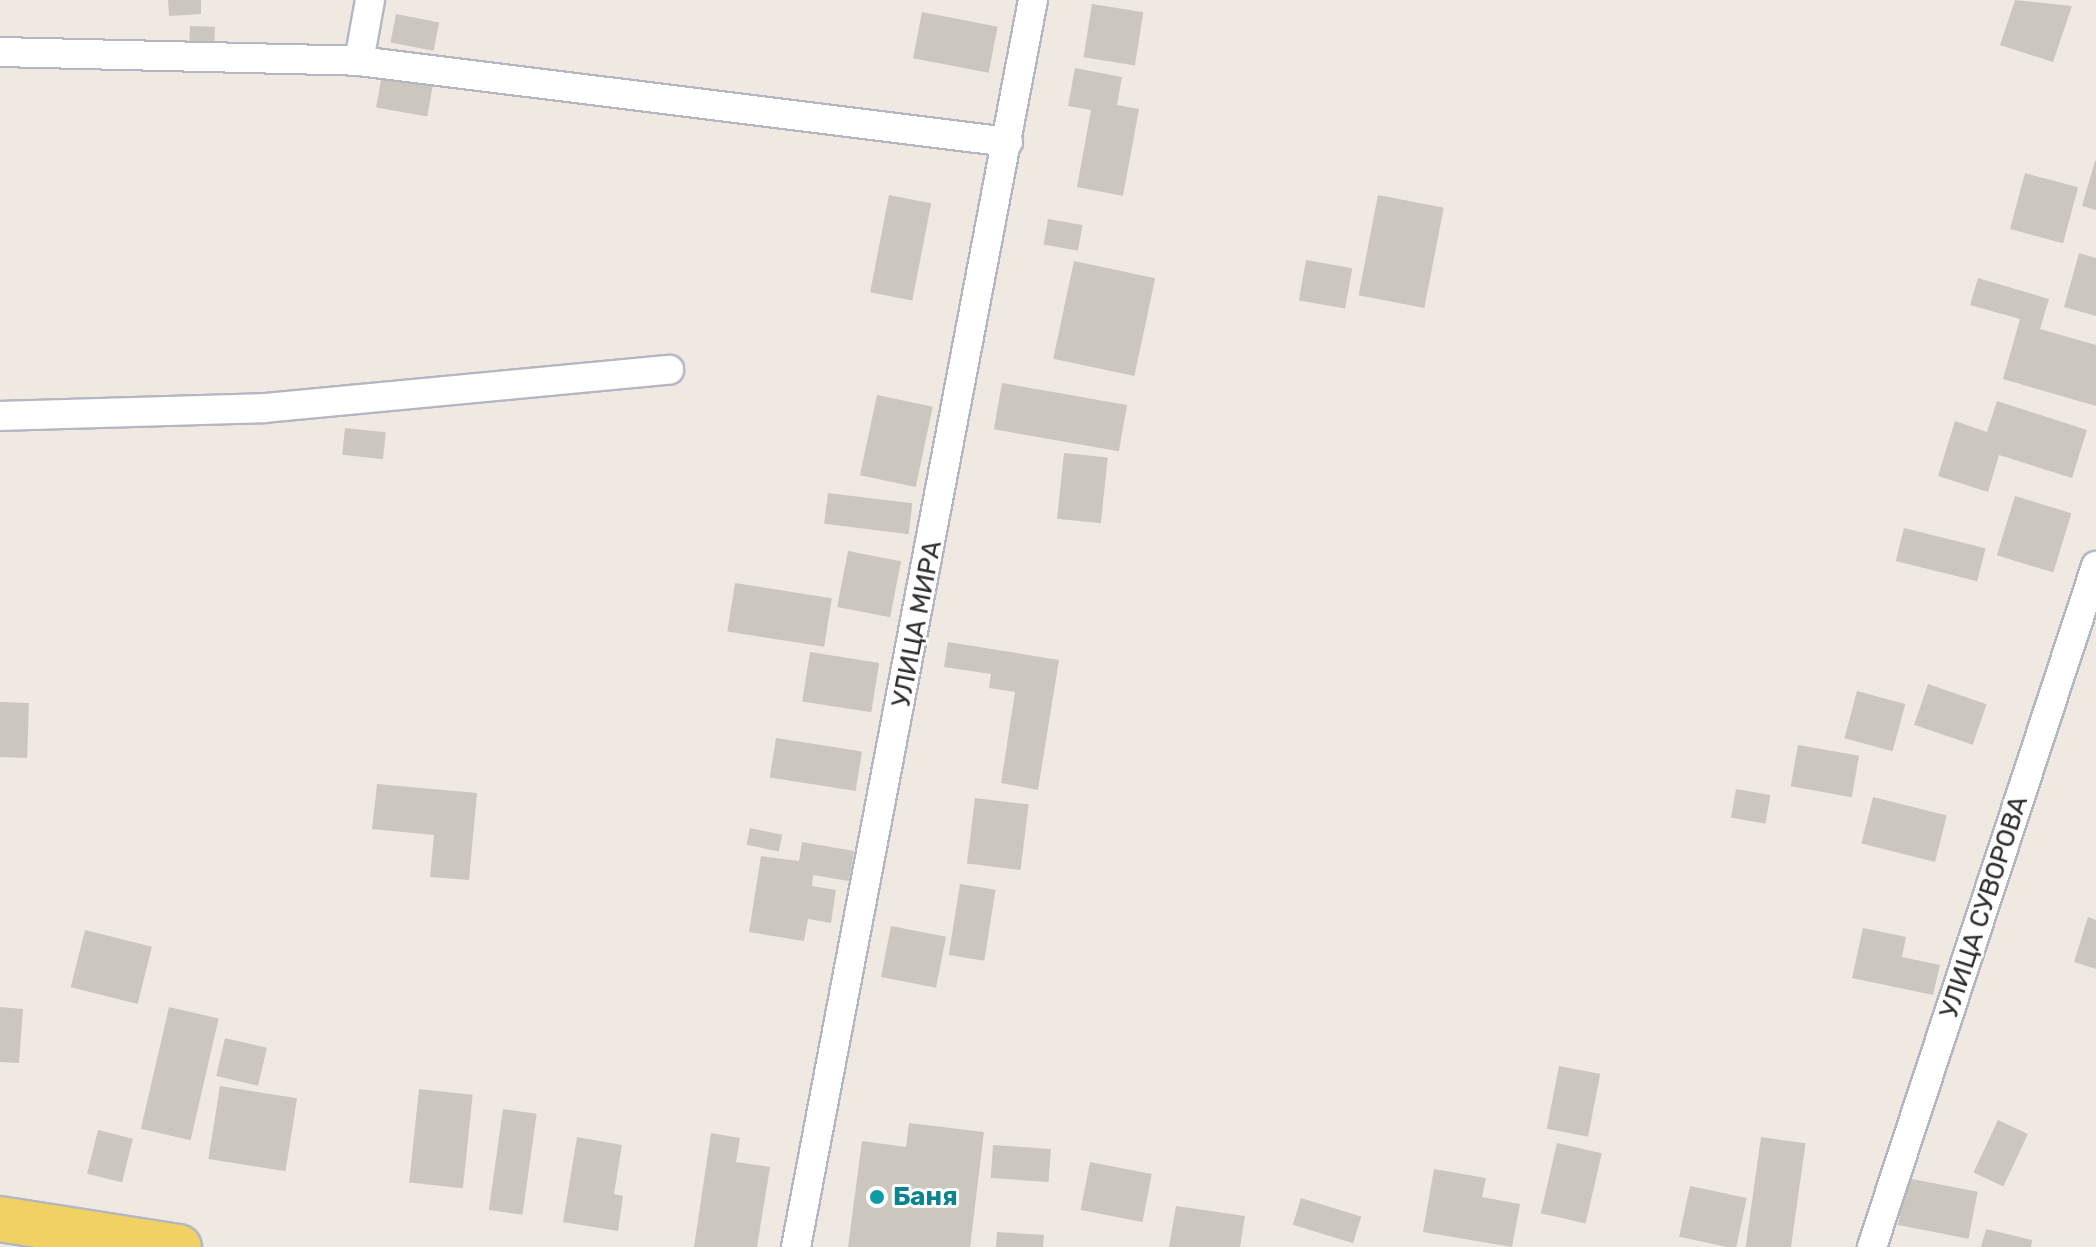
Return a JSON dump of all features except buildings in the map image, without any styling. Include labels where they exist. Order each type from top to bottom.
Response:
[{"type":"main road","points":[[0,1219],[179,1247]]},
{"type":"street","points":[[359,61],[370,0]]},
{"type":"street","name":"УЛИЦА МИРА","points":[[796,1247],[1033,0]]},
{"type":"street","points":[[0,52],[359,61],[1008,142]]},
{"type":"street","points":[[0,416],[264,408],[669,370]]},
{"type":"street","name":"УЛИЦА СУВОРОВА","points":[[1872,1247],[2096,566]]},
{"type":"place","name":"Баня","points":[[877,1197]]}]
